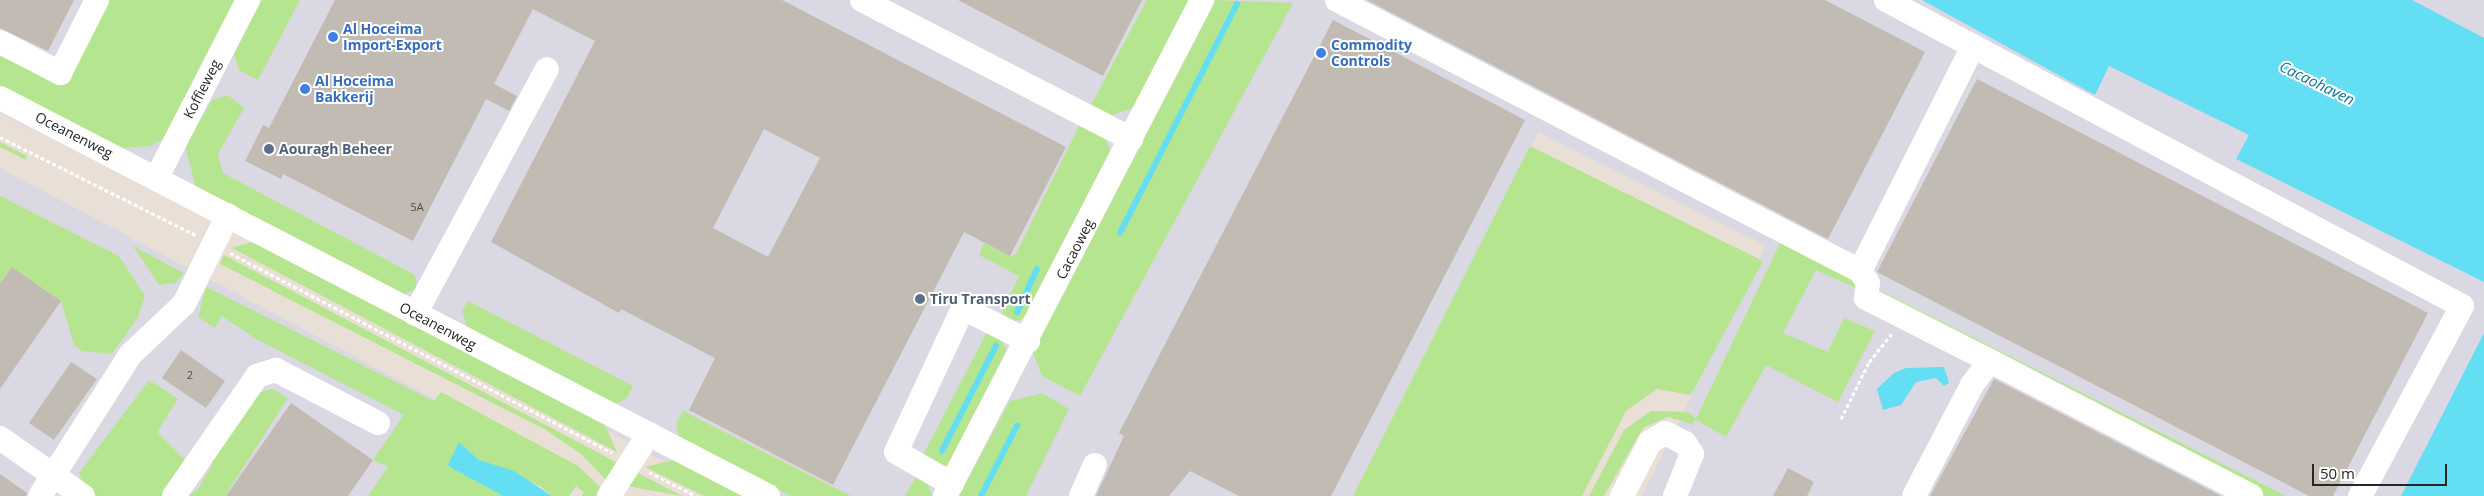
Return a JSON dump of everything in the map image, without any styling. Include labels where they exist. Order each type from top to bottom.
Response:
[{"type":"street","points":[[0,42],[60,73],[97,0]]},
{"type":"street","name":"Koffieweg","points":[[157,177],[248,0]]},
{"type":"street","points":[[862,0],[1132,139]]},
{"type":"street","name":"Cacaoweg","points":[[948,490],[1028,341],[1202,0]]},
{"type":"street","points":[[1337,0],[1860,271],[1868,283],[1866,298],[2251,496]]},
{"type":"street","points":[[1886,0],[2462,306],[2360,496]]},
{"type":"street","points":[[1860,271],[1973,46]]},
{"type":"street","points":[[415,314],[547,68]]},
{"type":"street","name":"Oceanenweg","points":[[0,98],[157,177],[415,314],[768,496]]},
{"type":"street","points":[[40,496],[130,355],[184,304],[228,215]]},
{"type":"street","points":[[948,490],[896,452],[964,308],[1028,341]]},
{"type":"street","points":[[1914,496],[1972,385],[1990,361]]},
{"type":"street","points":[[174,496],[257,376],[276,370],[378,423]]},
{"type":"street","points":[[1622,496],[1650,442],[1665,433],[1685,443],[1692,454],[1675,496]]},
{"type":"street","points":[[608,496],[649,434]]},
{"type":"street","points":[[0,438],[83,496]]},
{"type":"street","points":[[1080,496],[1095,465]]},
{"type":"path","points":[[0,137],[213,244],[696,496]]},
{"type":"path","points":[[1842,418],[1884,339],[1912,322]]},
{"type":"shaded area","points":[[0,0],[2011,0],[2484,256],[2484,365],[2422,496],[1642,496],[1766,246],[1538,132],[1353,496],[729,496],[247,237],[0,113]]},
{"type":"shaded area","points":[[2388,0],[2484,0],[2484,49]]},
{"type":"shaded area","points":[[0,168],[438,401],[373,496],[0,496]]},
{"type":"green space","points":[[101,0],[238,0],[164,138],[151,146],[120,148],[0,86],[0,49],[59,80]]},
{"type":"green space","points":[[262,0],[300,0],[258,80],[239,70],[234,54]]},
{"type":"green space","points":[[1147,0],[1191,0],[1136,107],[1112,115],[1091,105]]},
{"type":"green space","points":[[1216,0],[1293,3],[1080,396],[1042,376],[1033,353]]},
{"type":"green space","points":[[228,95],[244,108],[218,154],[223,173],[415,275],[417,289],[402,295],[196,188],[185,146],[212,100]]},
{"type":"green space","points":[[1082,120],[1104,132],[1110,151],[1026,318],[1011,322],[1001,315],[1019,276],[979,255],[984,243],[1010,256],[1016,254]]},
{"type":"green space","points":[[0,142],[27,156],[26,160],[0,147]]},
{"type":"green space","points":[[1530,146],[1763,261],[1691,395],[1657,389],[1626,411],[1582,496],[1353,496]]},
{"type":"green space","points":[[0,196],[119,256],[145,296],[138,317],[112,354],[82,351],[74,345],[61,301],[12,267],[0,284]]},
{"type":"green space","points":[[1781,241],[1865,283],[1860,290],[1816,270],[1783,333],[1828,352],[1844,318],[1875,331],[1838,402],[1766,365],[1726,437],[1696,420],[1692,424],[1668,417],[1643,428],[1604,496],[1589,496],[1624,430],[1651,411],[1688,412],[1696,419]]},
{"type":"green space","points":[[252,242],[605,425],[617,452],[232,248]]},
{"type":"green space","points":[[133,246],[184,273],[175,283],[159,285]]},
{"type":"green space","points":[[224,255],[616,462],[611,476],[607,481],[581,454],[546,430],[220,264]]},
{"type":"green space","points":[[206,287],[434,401],[441,392],[578,466],[601,488],[596,496],[582,496],[584,492],[576,486],[569,496],[552,496],[540,486],[479,460],[459,442],[455,470],[503,496],[368,496],[388,467],[373,460],[404,415],[256,339],[222,316],[215,328],[198,317]]},
{"type":"green space","points":[[1881,291],[2286,496],[2265,496],[1877,297]]},
{"type":"green space","points":[[468,301],[633,386],[626,399],[612,405],[467,328],[462,310]]},
{"type":"green space","points":[[987,332],[1001,340],[1008,353],[950,465],[935,467],[921,459]]},
{"type":"green space","points":[[149,380],[178,399],[157,432],[186,461],[162,496],[97,496],[83,486],[79,473]]},
{"type":"green space","points":[[272,389],[288,398],[225,496],[188,496],[198,489],[211,467],[216,445],[255,394]]},
{"type":"green space","points":[[1042,393],[1069,409],[1026,496],[959,496],[1010,401]]},
{"type":"green space","points":[[683,411],[851,496],[791,496],[679,437],[676,424]]},
{"type":"green space","points":[[673,460],[744,496],[704,496],[645,467]]},
{"type":"green space","points":[[638,473],[682,496],[627,486]]},
{"type":"green space","points":[[916,477],[928,485],[932,496],[905,496]]},
{"type":"water","name":"Cacaohaven","points":[[1922,0],[2412,0],[2484,38],[2484,282],[2236,159],[2249,135],[2109,66],[2095,95]]},
{"type":"water","points":[[2484,333],[2484,496],[2401,496]]},
{"type":"water","points":[[1944,367],[1949,383],[1944,386],[1936,378],[1916,382],[1901,405],[1883,410],[1877,389],[1894,373],[1906,368]]},
{"type":"water","points":[[459,442],[479,460],[514,471],[552,496],[503,496],[455,470],[448,465]]},
{"type":"building","points":[[0,0],[74,0],[48,51],[0,28]]},
{"type":"building","points":[[335,0],[782,0],[1066,147],[1010,256],[964,232],[833,485],[689,410],[715,358],[621,309],[619,313],[491,242],[595,41],[533,9],[494,84],[517,96],[509,111],[486,99],[413,241],[283,174],[281,179],[245,161],[263,125],[269,128]],"holes":[[[764,129],[820,158],[768,257],[713,228]]]},
{"type":"building","points":[[958,0],[1142,0],[1103,76]]},
{"type":"building","points":[[1367,0],[1825,0],[1925,52],[1828,239]]},
{"type":"building","points":[[1333,20],[1525,120],[1331,496],[1239,496],[1190,471],[1169,496],[1096,496],[1124,436],[1119,433]]},
{"type":"building","points":[[1977,79],[2428,313],[2333,496],[2309,496],[1877,272]]},
{"type":"building","points":[[12,267],[61,301],[0,389],[0,284]]},
{"type":"building","points":[[181,350],[225,381],[206,408],[162,378]]},
{"type":"building","points":[[71,362],[97,379],[54,440],[29,423]]},
{"type":"building","points":[[1994,379],[2221,496],[1930,496]]},
{"type":"building","points":[[291,403],[373,460],[348,496],[226,496]]},
{"type":"building","points":[[1788,468],[1814,482],[1807,496],[1773,496]]},
{"type":"building","points":[[0,474],[27,493],[26,496],[0,496]]},
{"type":"waterway","points":[[1120,233],[1237,4]]},
{"type":"waterway","points":[[1017,313],[1037,269]]},
{"type":"waterway","points":[[942,451],[996,346]]},
{"type":"waterway","points":[[981,496],[1017,426]]},
{"type":"place","name":"Al Hoceima Import-Export","points":[[333,37]]},
{"type":"place","name":"Commodity Controls","points":[[1321,53]]},
{"type":"place","name":"Al Hoceima Bakkerij","points":[[305,89]]},
{"type":"place","name":"Aouragh Beheer","points":[[269,149]]},
{"type":"place","name":"Tiru Transport","points":[[920,299]]}]
